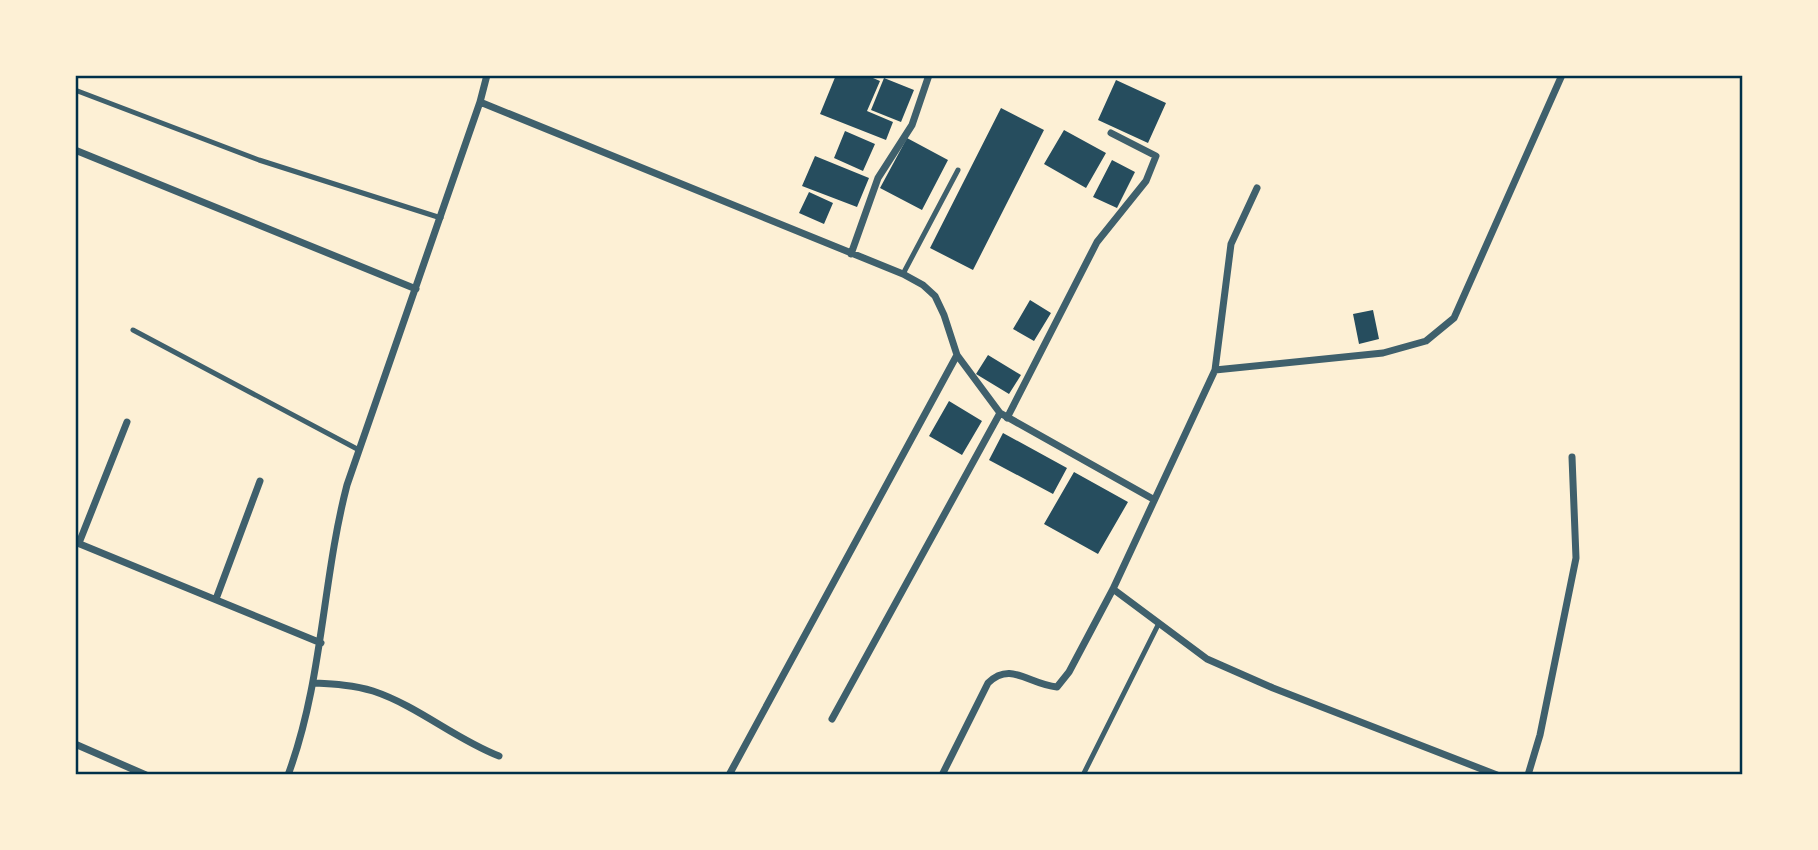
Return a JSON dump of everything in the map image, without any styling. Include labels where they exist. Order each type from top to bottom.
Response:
[{"type":"street","points":[[288,775],[314,683],[338,523],[359,450],[441,218],[487,75]]},
{"type":"street","points":[[1214,370],[1383,353],[1426,341],[1454,318],[1562,75]]},
{"type":"street","points":[[851,254],[878,178],[912,125],[927,76]]},
{"type":"street","points":[[480,102],[903,274],[923,285],[934,296],[944,315],[957,355],[1003,415],[1153,499]]},
{"type":"street","points":[[832,719],[1097,242],[1146,181],[1156,156],[1111,133]]},
{"type":"street","points":[[75,150],[416,289]]},
{"type":"street","points":[[942,775],[988,683],[998,674],[1009,672],[1042,685],[1057,687],[1069,672],[1113,589],[1214,370],[1231,244],[1256,188]]},
{"type":"street","points":[[729,775],[957,355]]},
{"type":"street","points":[[127,422],[77,542],[321,643]]},
{"type":"street","points":[[1528,775],[1540,735],[1576,558],[1572,457]]},
{"type":"street","points":[[216,599],[260,481]]},
{"type":"street","points":[[1113,589],[1208,659],[1273,688],[1497,775]]},
{"type":"street","points":[[314,683],[373,691],[417,712],[471,745],[499,756]]},
{"type":"street","points":[[75,744],[146,775]]},
{"type":"lane","points":[[75,90],[259,160],[441,218]]},
{"type":"lane","points":[[903,274],[958,170]]},
{"type":"lane","points":[[133,330],[359,450]]},
{"type":"lane","points":[[1083,775],[1159,623]]},
{"type":"building","points":[[836,75],[866,75],[880,81],[867,111],[893,122],[886,140],[820,114]]},
{"type":"building","points":[[884,78],[914,90],[901,122],[871,110]]},
{"type":"building","points":[[1116,80],[1166,103],[1148,143],[1098,120]]},
{"type":"building","points":[[1001,108],[1044,130],[973,270],[930,248]]},
{"type":"building","points":[[1064,130],[1106,153],[1086,188],[1044,164]]},
{"type":"building","points":[[845,131],[875,144],[863,171],[834,158]]},
{"type":"building","points":[[907,138],[948,160],[922,210],[880,188]]},
{"type":"building","points":[[815,156],[869,178],[857,207],[802,186]]},
{"type":"building","points":[[1112,160],[1135,172],[1117,208],[1093,197]]},
{"type":"building","points":[[809,192],[833,203],[824,224],[799,213]]},
{"type":"building","points":[[1030,300],[1051,313],[1034,341],[1013,329]]},
{"type":"building","points":[[1373,310],[1379,339],[1359,344],[1353,314]]},
{"type":"building","points":[[988,355],[1021,375],[1009,394],[976,374]]},
{"type":"building","points":[[949,401],[982,421],[962,455],[929,436]]},
{"type":"building","points":[[1003,433],[1067,468],[1053,494],[989,460]]},
{"type":"building","points":[[1074,472],[1128,502],[1098,554],[1044,524]]}]
